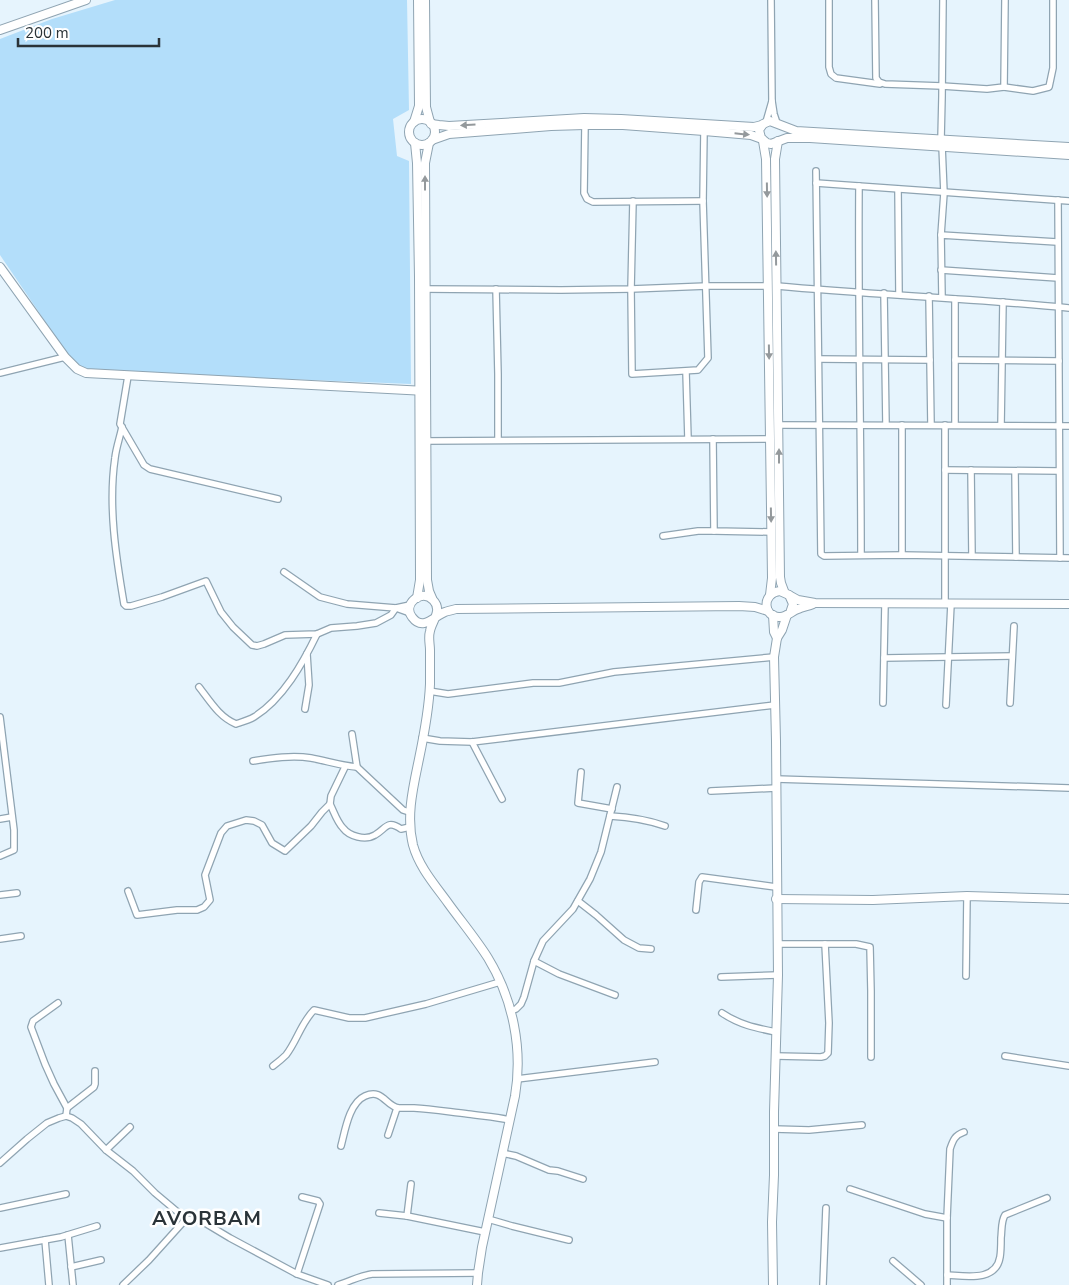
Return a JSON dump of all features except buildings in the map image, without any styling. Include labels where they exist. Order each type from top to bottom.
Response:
[{"type":"street","points":[[0,30],[86,0]]},
{"type":"street","points":[[418,0],[419,106],[409,133],[415,143],[417,163],[422,391],[426,441],[427,580],[429,591],[438,609],[429,634],[429,691],[409,812],[410,827],[418,860],[423,869],[489,959],[511,1011],[517,1049],[517,1080],[488,1219],[477,1285]]},
{"type":"street","points":[[122,428],[115,457],[112,498],[115,549],[124,604],[126,606],[162,597],[206,581],[221,612],[233,627],[252,644],[257,646],[285,635],[318,634],[331,628],[376,623],[391,615],[396,608],[410,604],[416,598],[420,580],[425,289],[425,163],[435,132],[426,107],[425,0]]},
{"type":"street","points":[[771,0],[772,102],[774,114],[782,132],[782,136],[778,141],[775,159],[770,438],[772,578],[766,602],[776,638],[774,657],[778,975],[772,1222],[773,1285]]},
{"type":"street","points":[[829,0],[829,67],[831,74],[836,78],[885,84],[987,89],[1004,88],[1033,91],[1049,88],[1053,68],[1053,0]]},
{"type":"street","points":[[875,0],[876,78],[879,82],[885,84]]},
{"type":"street","points":[[942,297],[941,235],[944,193],[941,143],[943,0]]},
{"type":"street","points":[[1004,88],[1005,0]]},
{"type":"street","points":[[772,102],[764,124],[759,130],[759,134],[763,140],[766,160],[773,286],[779,425],[780,577],[781,583],[793,604],[782,630],[776,638]]},
{"type":"street","points":[[414,122],[422,119],[439,126],[449,126],[584,118],[754,127],[770,121],[796,130],[1069,154]]},
{"type":"street","points":[[415,143],[422,145],[449,134],[585,125],[623,125],[751,135],[771,144],[787,138],[804,138],[1069,147]]},
{"type":"street","points":[[585,125],[584,193],[587,199],[593,202],[703,201]]},
{"type":"street","points":[[633,201],[632,374],[698,370],[708,358],[703,201],[704,130]]},
{"type":"street","points":[[816,171],[821,554],[824,556],[902,555],[1069,558]]},
{"type":"street","points":[[816,183],[1069,201]]},
{"type":"street","points":[[859,186],[858,292],[861,555]]},
{"type":"street","points":[[898,189],[899,294]]},
{"type":"street","points":[[1058,200],[1060,558]]},
{"type":"street","points":[[941,235],[1057,242]]},
{"type":"street","points":[[0,267],[65,357],[77,369],[86,374],[422,391]]},
{"type":"street","points":[[941,270],[1058,278]]},
{"type":"street","points":[[425,289],[631,289],[773,286],[929,296],[1069,308]]},
{"type":"street","points":[[496,289],[498,440]]},
{"type":"street","points":[[884,294],[886,425]]},
{"type":"street","points":[[929,296],[931,425]]},
{"type":"street","points":[[955,298],[955,425]]},
{"type":"street","points":[[1001,426],[1003,302]]},
{"type":"street","points":[[0,374],[65,357]]},
{"type":"street","points":[[818,359],[930,360]]},
{"type":"street","points":[[955,360],[1059,361]]},
{"type":"street","points":[[686,372],[688,439]]},
{"type":"street","points":[[128,376],[120,424],[144,465],[150,469],[278,499]]},
{"type":"street","points":[[779,425],[1069,426]]},
{"type":"street","points":[[902,425],[902,555]]},
{"type":"street","points":[[945,425],[945,556],[949,657],[946,705]]},
{"type":"street","points":[[426,441],[770,438]]},
{"type":"street","points":[[714,439],[714,530]]},
{"type":"street","points":[[945,470],[1059,471]]},
{"type":"street","points":[[971,470],[972,556]]},
{"type":"street","points":[[1015,471],[1016,557]]},
{"type":"street","points":[[663,536],[714,530],[771,532]]},
{"type":"street","points":[[284,572],[320,596],[347,604],[396,608],[410,613]]},
{"type":"street","points":[[739,606],[756,602],[777,591],[787,593],[798,600],[815,603],[1069,604]]},
{"type":"street","points":[[416,598],[426,596],[456,609]]},
{"type":"street","points":[[410,604],[410,613],[413,619],[425,624],[444,612],[456,609],[739,606],[755,607],[780,617],[815,603]]},
{"type":"street","points":[[883,703],[885,604]]},
{"type":"street","points":[[418,622],[430,649]]},
{"type":"street","points":[[1010,703],[1014,626]]},
{"type":"street","points":[[199,687],[227,720],[236,724],[254,717],[283,690],[318,634]]},
{"type":"street","points":[[304,709],[309,685],[307,654]]},
{"type":"street","points":[[884,658],[1012,656]]},
{"type":"street","points":[[429,691],[448,694],[532,683],[558,682],[614,672],[774,657]]},
{"type":"street","points":[[422,738],[440,741],[472,742],[775,705]]},
{"type":"street","points":[[0,718],[3,778],[12,817],[14,839],[14,850],[0,856]]},
{"type":"street","points":[[352,734],[357,767]]},
{"type":"street","points":[[472,742],[502,800]]},
{"type":"street","points":[[253,761],[277,758],[309,758],[357,767],[403,810],[409,812]]},
{"type":"street","points":[[345,766],[331,796],[330,804],[344,831],[361,838],[374,836],[390,824],[401,829],[410,827]]},
{"type":"street","points":[[581,772],[578,803],[623,817],[665,826]]},
{"type":"street","points":[[776,779],[1069,788]]},
{"type":"street","points":[[511,1011],[521,1004],[534,961],[543,941],[573,909],[596,866],[617,787]]},
{"type":"street","points":[[711,791],[776,788]]},
{"type":"street","points":[[128,891],[137,915],[177,910],[197,910],[204,907],[210,900],[205,875],[221,833],[227,826],[246,820],[254,821],[262,825],[272,843],[285,851],[330,804]]},
{"type":"street","points":[[0,819],[12,817]]},
{"type":"street","points":[[696,910],[698,882],[702,877],[776,887]]},
{"type":"street","points":[[0,895],[17,893]]},
{"type":"street","points":[[776,899],[873,900],[967,896],[1069,899]]},
{"type":"street","points":[[966,976],[967,896]]},
{"type":"street","points":[[578,901],[624,940],[639,948],[651,949]]},
{"type":"street","points":[[0,939],[21,936]]},
{"type":"street","points":[[777,944],[856,944],[870,947],[871,1057]]},
{"type":"street","points":[[776,1056],[821,1057],[826,1056],[828,1053],[829,1023],[826,944]]},
{"type":"street","points":[[534,961],[559,974],[615,995]]},
{"type":"street","points":[[721,977],[778,975]]},
{"type":"street","points":[[273,1066],[285,1057],[296,1040],[306,1018],[314,1010],[350,1018],[365,1018],[426,1004],[500,982]]},
{"type":"street","points":[[58,1003],[33,1021],[31,1027],[45,1064],[67,1108],[66,1116]]},
{"type":"street","points":[[722,1013],[749,1027],[776,1032]]},
{"type":"street","points":[[1005,1056],[1069,1066]]},
{"type":"street","points":[[517,1080],[655,1062]]},
{"type":"street","points":[[67,1108],[94,1086],[95,1071]]},
{"type":"street","points":[[341,1146],[347,1120],[363,1096],[377,1094],[397,1108],[439,1110],[510,1120]]},
{"type":"street","points":[[388,1135],[397,1108]]},
{"type":"street","points":[[0,1163],[47,1123],[66,1116],[72,1118],[81,1124],[106,1150],[186,1218],[200,1220],[236,1242],[297,1274],[328,1285]]},
{"type":"street","points":[[774,1129],[809,1130],[862,1125]]},
{"type":"street","points":[[106,1150],[130,1127]]},
{"type":"street","points":[[947,1285],[950,1148],[953,1139],[964,1132]]},
{"type":"street","points":[[502,1153],[583,1179]]},
{"type":"street","points":[[407,1216],[411,1184]]},
{"type":"street","points":[[850,1189],[925,1214],[947,1218]]},
{"type":"street","points":[[0,1208],[66,1194]]},
{"type":"street","points":[[297,1274],[319,1207],[318,1201],[302,1197]]},
{"type":"street","points":[[947,1275],[981,1276],[992,1272],[997,1268],[1000,1256],[1002,1221],[1005,1215],[1048,1198]]},
{"type":"street","points":[[823,1285],[826,1208]]},
{"type":"street","points":[[378,1213],[407,1216],[486,1232]]},
{"type":"street","points":[[124,1285],[155,1254],[186,1218]]},
{"type":"street","points":[[488,1219],[570,1240]]},
{"type":"street","points":[[0,1248],[68,1235],[96,1226]]},
{"type":"street","points":[[68,1235],[73,1285]]},
{"type":"street","points":[[45,1240],[49,1285]]},
{"type":"street","points":[[71,1267],[101,1260]]},
{"type":"street","points":[[893,1261],[921,1285]]},
{"type":"street","points":[[338,1285],[360,1276],[372,1274],[478,1273]]},
{"type":"shaded area","points":[[115,0],[407,0],[409,110],[393,119],[397,156],[409,161],[411,384],[90,371],[79,366],[70,358],[0,255],[0,39],[52,19]]},
{"type":"district","name":"AVORBAM","points":[[207,1218]]}]
